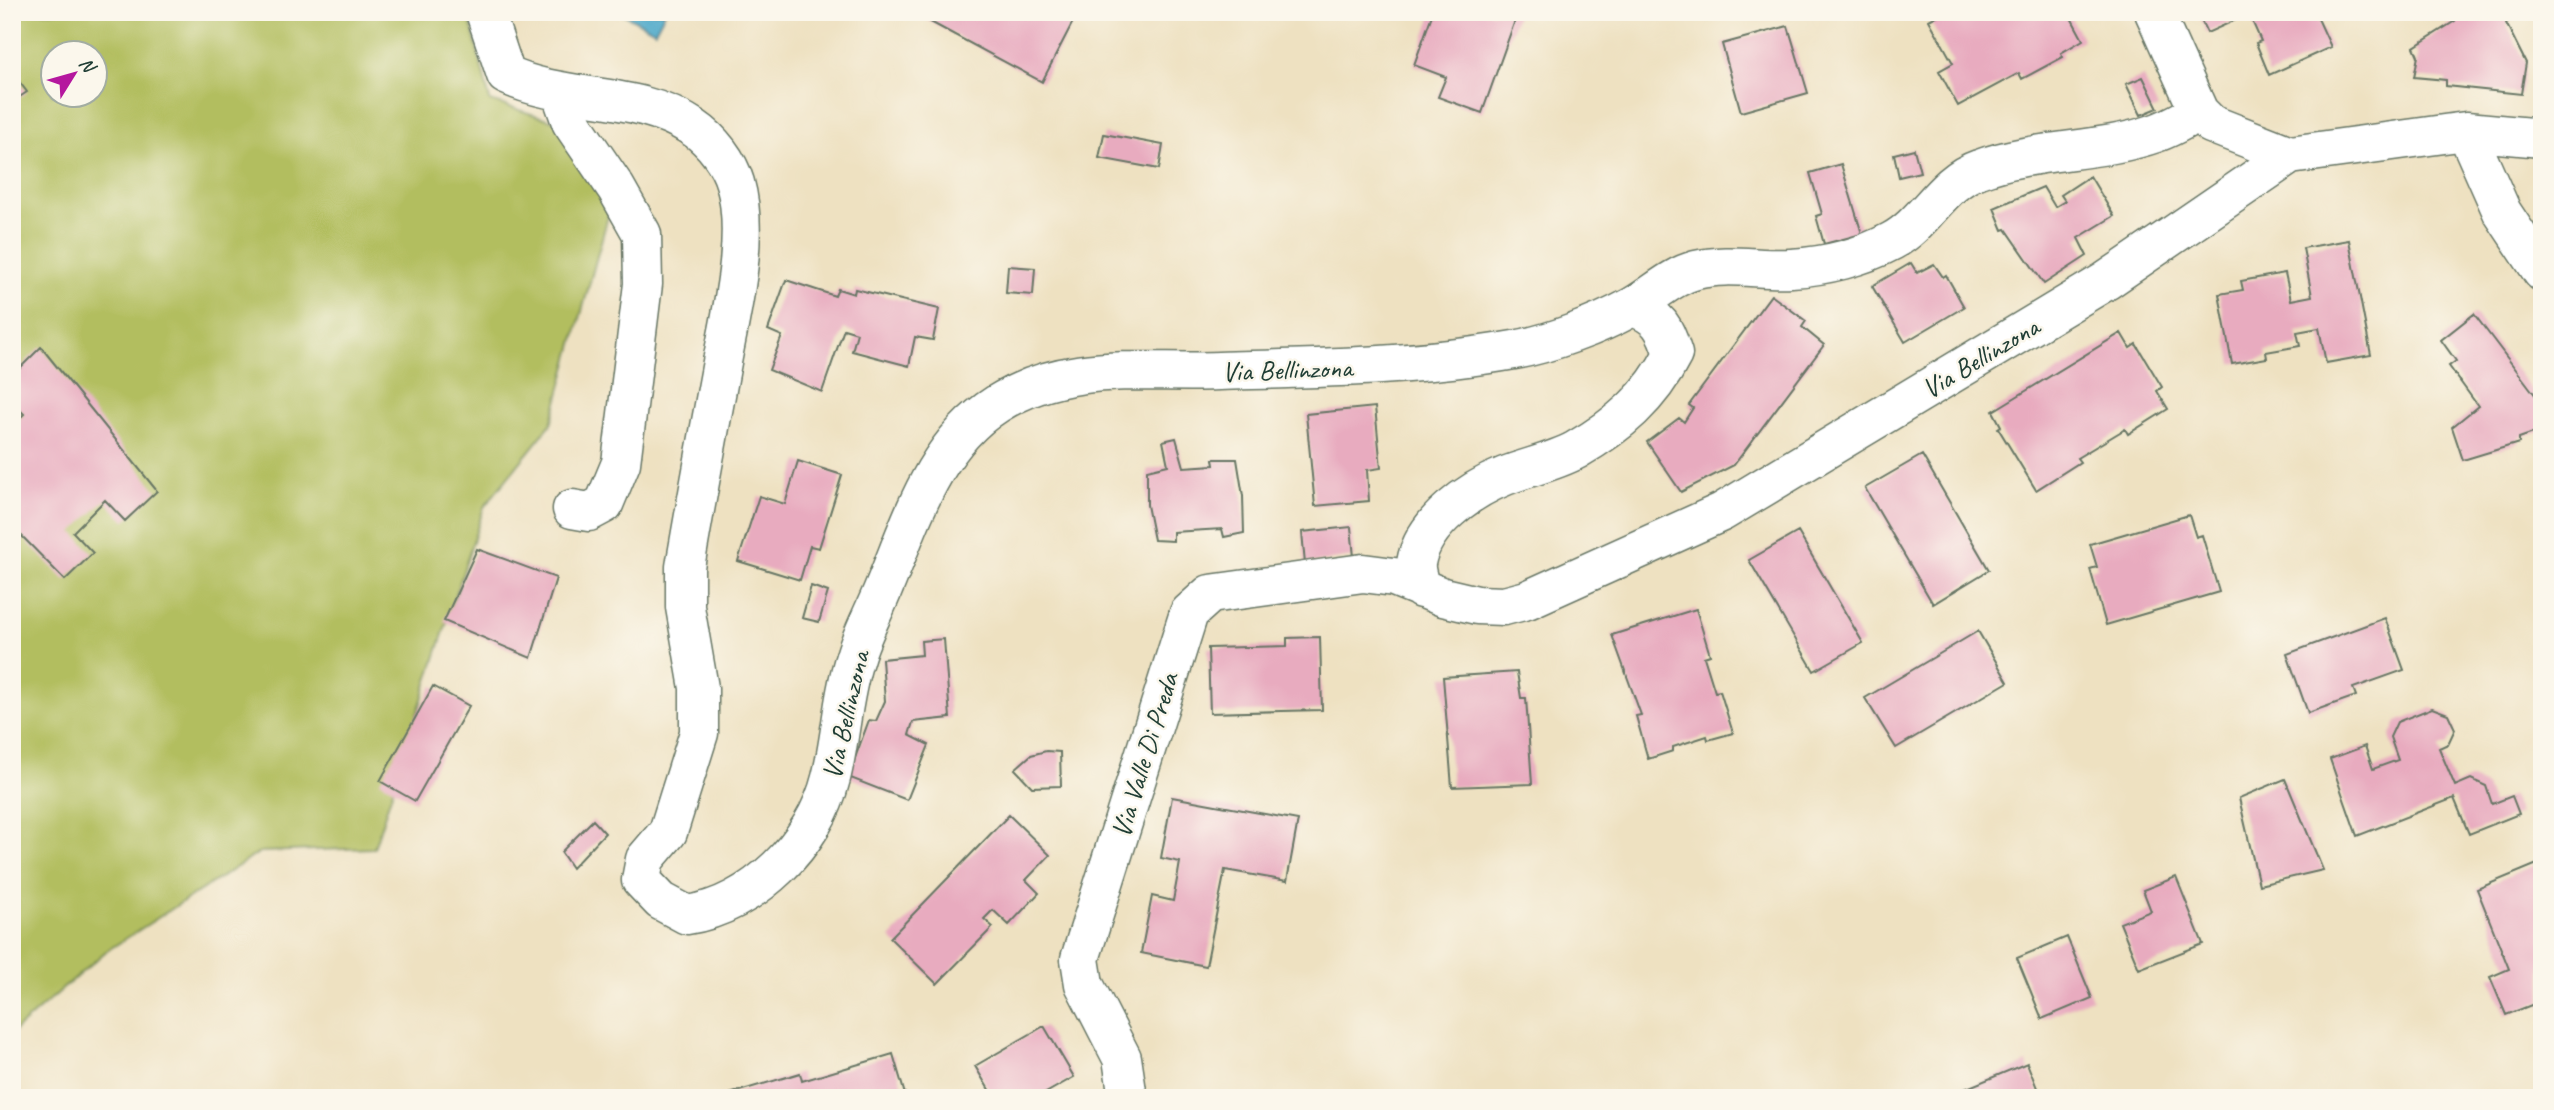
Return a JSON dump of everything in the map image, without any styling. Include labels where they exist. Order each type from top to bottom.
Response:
[{"type":"street","name":"Via Bellinzona","points":[[485,12],[506,75],[532,87],[603,96],[661,111],[694,128],[716,147],[735,181],[740,222],[734,293],[685,567],[685,607],[699,688],[699,733],[668,832],[645,859],[641,880],[661,901],[687,915],[732,901],[763,879],[800,844],[830,785],[854,658],[923,490],[962,432],[995,406],[1031,385],[1076,373],[1174,373],[1354,366],[1445,360],[1521,349],[1633,307],[1690,271],[1714,267],[1793,268],[1849,258],[1896,239],[1941,194],[1976,169],[2158,133],[2199,112]]},
{"type":"street","points":[[2154,12],[2199,112],[2211,124],[2290,155]]},
{"type":"street","points":[[560,91],[571,122],[616,188],[642,234],[643,284],[621,463],[604,504],[589,512],[572,509]]},
{"type":"street","name":"Via Bellinzona","points":[[1408,583],[1477,606],[1504,606],[1553,590],[1675,536],[1722,512],[2106,281],[2290,155],[2466,131],[2542,138]]},
{"type":"street","points":[[2466,131],[2502,212],[2542,272]]},
{"type":"street","points":[[1408,583],[1422,545],[1444,515],[1473,492],[1503,477],[1572,452],[1609,430],[1633,412],[1660,380],[1673,354],[1665,327],[1653,313],[1633,307]]},
{"type":"street","name":"Via Valle Di Preda","points":[[1128,1098],[1130,1091],[1122,1058],[1084,984],[1080,959],[1189,612],[1210,594],[1363,573],[1408,583]]},
{"type":"green space","points":[[12,12],[468,12],[490,101],[561,123],[610,209],[551,424],[484,507],[374,848],[260,852],[105,952],[12,1033]]},
{"type":"water","points":[[620,12],[665,12],[655,31]]},
{"type":"building","points":[[912,12],[1078,12],[1042,82]]},
{"type":"building","points":[[1433,12],[1518,12],[1482,113],[1438,97],[1446,77],[1414,65]]},
{"type":"building","points":[[1700,12],[1722,12],[1722,13],[1702,19]]},
{"type":"building","points":[[1944,12],[2068,12],[2083,40],[2061,53],[2063,57],[2022,79],[2019,73],[1958,106],[1939,71],[1953,63],[1929,20]]},
{"type":"building","points":[[2197,12],[2315,12],[2331,47],[2269,75],[2256,43],[2261,41],[2249,14],[2207,33]]},
{"type":"building","points":[[2450,12],[2523,12],[2506,23],[2526,63],[2521,94],[2446,86],[2446,80],[2414,77],[2418,56],[2414,47],[2455,21]]},
{"type":"building","points":[[1788,26],[1808,93],[1741,112],[1722,44]]},
{"type":"building","points":[[12,72],[27,92],[12,102]]},
{"type":"building","points":[[2143,77],[2158,108],[2141,115],[2126,84]]},
{"type":"building","points":[[1104,134],[1163,145],[1159,169],[1099,158]]},
{"type":"building","points":[[1914,149],[1920,172],[1899,177],[1894,154]]},
{"type":"building","points":[[1841,164],[1862,234],[1824,244],[1816,216],[1822,214],[1810,173]]},
{"type":"building","points":[[2090,176],[2114,216],[2078,238],[2087,256],[2044,284],[2006,229],[2003,230],[1994,208],[2043,187],[2055,207],[2065,201],[2061,195]]},
{"type":"building","points":[[2349,240],[2371,355],[2326,363],[2319,328],[2297,332],[2300,346],[2266,352],[2267,358],[2232,364],[2219,294],[2243,290],[2241,281],[2285,273],[2291,300],[2312,296],[2303,248]]},
{"type":"building","points":[[1911,263],[1917,273],[1934,264],[1943,277],[1946,275],[1964,307],[1905,342],[1872,286]]},
{"type":"building","points":[[1008,266],[1035,268],[1033,295],[1006,293]]},
{"type":"building","points":[[786,280],[835,296],[838,289],[854,294],[855,289],[939,309],[933,340],[915,337],[909,366],[852,351],[857,333],[844,329],[822,392],[769,370],[782,336],[768,330]]},
{"type":"building","points":[[1771,295],[1806,321],[1802,327],[1824,345],[1734,465],[1681,492],[1647,442],[1679,418],[1684,422],[1693,408],[1689,405]]},
{"type":"building","points":[[2474,314],[2542,404],[2542,430],[2519,438],[2519,443],[2463,460],[2452,427],[2478,406],[2449,366],[2456,361],[2441,340]]},
{"type":"building","points":[[2121,333],[2130,348],[2136,344],[2162,387],[2157,391],[2168,409],[2128,434],[2125,429],[2077,458],[2080,462],[2036,490],[1998,428],[2001,426],[1993,411]]},
{"type":"building","points":[[41,347],[157,491],[125,521],[105,500],[73,532],[93,553],[65,580],[12,526],[12,426],[24,414],[12,402],[12,376]]},
{"type":"building","points":[[1375,407],[1381,468],[1367,470],[1369,501],[1315,506],[1306,414]]},
{"type":"building","points":[[1176,438],[1184,467],[1214,465],[1213,459],[1237,459],[1243,496],[1244,533],[1224,537],[1222,529],[1173,532],[1173,541],[1154,540],[1147,505],[1147,470],[1168,465],[1163,441]]},
{"type":"building","points":[[1922,455],[1989,570],[1933,604],[1865,488]]},
{"type":"building","points":[[798,461],[842,475],[819,548],[810,546],[800,580],[738,561],[759,496],[785,504]]},
{"type":"building","points":[[2189,515],[2196,537],[2202,535],[2219,592],[2106,625],[2090,569],[2097,567],[2090,544]]},
{"type":"building","points":[[1351,527],[1354,557],[1305,564],[1302,532]]},
{"type":"building","points":[[1798,532],[1863,643],[1814,671],[1749,560]]},
{"type":"building","points":[[477,549],[556,578],[531,658],[444,621]]},
{"type":"building","points":[[811,586],[828,592],[819,622],[802,618]]},
{"type":"building","points":[[1696,609],[1710,655],[1704,657],[1715,692],[1720,691],[1733,733],[1708,740],[1707,736],[1673,747],[1673,751],[1648,759],[1636,716],[1641,715],[1612,635]]},
{"type":"building","points":[[2385,618],[2404,670],[2353,688],[2356,696],[2308,713],[2287,654]]},
{"type":"building","points":[[1978,631],[2008,682],[1896,748],[1865,698]]},
{"type":"building","points":[[1320,637],[1322,710],[1210,713],[1208,648],[1287,646],[1287,638]]},
{"type":"building","points":[[944,639],[950,718],[913,722],[909,735],[929,745],[907,800],[848,777],[869,720],[876,721],[885,701],[882,659],[922,655],[921,641]]},
{"type":"building","points":[[1517,672],[1521,698],[1526,698],[1532,784],[1452,787],[1443,677]]},
{"type":"building","points":[[433,686],[469,706],[415,801],[380,781]]},
{"type":"building","points":[[2432,708],[2448,714],[2455,729],[2448,744],[2439,748],[2455,786],[2471,779],[2486,786],[2492,804],[2512,796],[2519,814],[2469,834],[2454,798],[2357,836],[2330,759],[2365,746],[2373,769],[2398,760],[2390,737],[2397,722]]},
{"type":"building","points":[[1046,751],[1060,752],[1061,786],[1032,787],[1015,769],[1031,755]]},
{"type":"building","points":[[2285,779],[2323,870],[2259,885],[2239,798]]},
{"type":"building","points":[[1172,797],[1298,820],[1287,881],[1225,870],[1206,966],[1141,953],[1152,896],[1173,901],[1180,862],[1161,858]]},
{"type":"building","points":[[1009,815],[1050,855],[1026,880],[1039,893],[1009,925],[993,910],[984,919],[993,927],[937,984],[890,938]]},
{"type":"building","points":[[593,820],[605,833],[572,868],[561,852]]},
{"type":"building","points":[[2542,862],[2542,1008],[2539,1002],[2506,1015],[2490,977],[2509,969],[2477,889]]},
{"type":"building","points":[[2176,877],[2203,944],[2139,969],[2120,923],[2151,911],[2143,890]]},
{"type":"building","points":[[2067,937],[2092,998],[2042,1019],[2017,958]]},
{"type":"building","points":[[1044,1026],[1074,1077],[1037,1098],[994,1098],[975,1066]]},
{"type":"building","points":[[893,1054],[906,1098],[726,1095],[800,1073],[802,1081]]},
{"type":"building","points":[[2027,1063],[2041,1098],[1965,1098],[1962,1090]]}]
